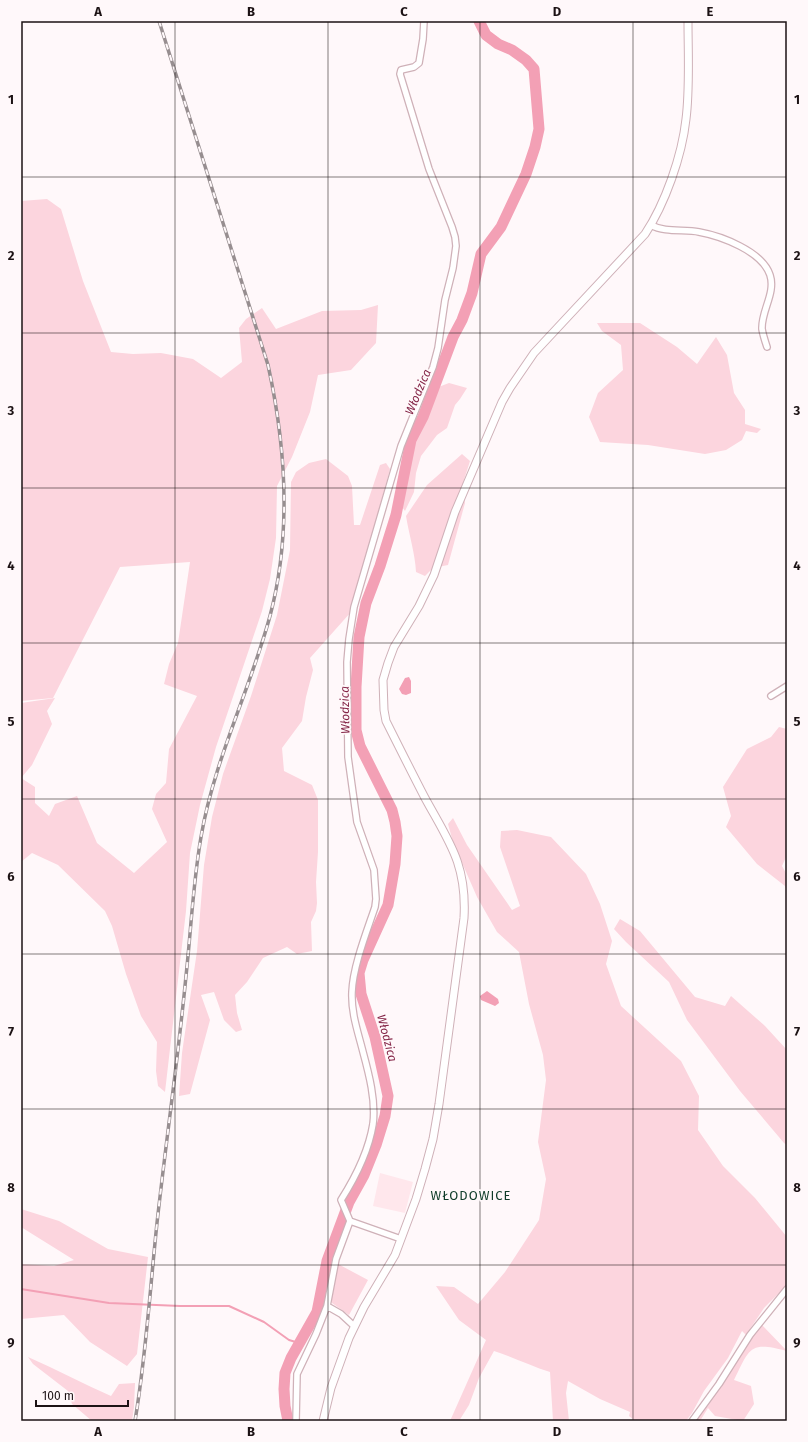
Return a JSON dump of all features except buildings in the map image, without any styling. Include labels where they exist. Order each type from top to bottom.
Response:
[{"type":"street","points":[[296,1421],[297,1374],[316,1334],[327,1306],[336,1259],[348,1219],[341,1200],[358,1171],[373,1123],[371,1090],[355,1022],[352,991],[356,966],[376,907],[376,899],[374,870],[357,822],[348,757],[347,662],[349,639],[354,607],[401,446],[433,367],[438,348],[445,300],[453,268],[456,246],[452,227],[429,169],[400,74],[401,70],[414,67],[419,63],[424,21]]},
{"type":"street","points":[[323,1421],[331,1388],[354,1326],[388,1267],[401,1239],[416,1199],[433,1139],[443,1081],[462,943],[465,904],[463,879],[455,854],[386,721],[383,699],[385,673],[394,647],[419,606],[434,575],[455,512],[494,419],[510,388],[534,353],[632,250],[651,225],[668,189],[686,121],[688,101],[688,21]]},
{"type":"street","points":[[651,225],[658,229],[699,232],[729,240],[750,252],[760,261],[770,274],[771,282],[762,329],[767,347]]},
{"type":"street","points":[[772,696],[787,686]]},
{"type":"street","points":[[348,1219],[401,1239]]},
{"type":"street","points":[[692,1421],[719,1384],[750,1335],[787,1289]]},
{"type":"street","points":[[327,1306],[341,1314],[354,1326]]},
{"type":"shaded area","points":[[47,199],[61,209],[83,281],[111,352],[133,354],[161,353],[193,359],[221,378],[242,362],[239,328],[246,319],[262,308],[276,329],[322,311],[361,310],[378,305],[376,343],[351,370],[318,375],[310,412],[292,457],[277,486],[276,538],[270,579],[262,611],[216,747],[200,805],[190,853],[186,911],[165,1092],[158,1086],[156,1071],[157,1042],[141,1016],[126,974],[112,926],[105,911],[58,865],[32,853],[21,862],[21,778],[35,787],[35,803],[49,816],[55,804],[77,796],[97,843],[134,873],[167,842],[152,809],[156,794],[166,783],[169,749],[197,696],[164,684],[169,664],[178,643],[190,562],[120,567],[53,698],[21,701],[21,201]]},
{"type":"shaded area","points":[[597,323],[640,323],[677,347],[697,364],[716,337],[727,355],[734,393],[745,410],[745,424],[761,429],[757,433],[746,431],[742,440],[726,450],[705,454],[648,445],[600,442],[589,417],[598,393],[623,370],[621,345],[602,331]]},
{"type":"shaded area","points":[[449,383],[467,388],[455,405],[447,428],[437,435],[421,456],[416,473],[414,492],[405,511],[402,507],[408,478],[412,429],[428,391]]},
{"type":"shaded area","points":[[462,454],[470,461],[463,483],[465,503],[448,565],[433,568],[425,576],[416,572],[406,516],[427,485]]},
{"type":"shaded area","points":[[326,459],[348,476],[352,486],[354,525],[360,525],[380,465],[386,463],[390,469],[351,612],[310,658],[313,670],[302,721],[282,748],[284,771],[312,785],[318,800],[318,852],[316,882],[317,903],[316,911],[311,922],[312,951],[297,954],[287,947],[263,958],[247,982],[235,995],[237,1013],[242,1030],[236,1032],[224,1020],[214,992],[201,995],[210,1020],[190,1094],[179,1096],[182,1053],[197,951],[204,865],[212,817],[223,774],[251,696],[277,615],[290,550],[291,482],[296,472],[309,463]]},
{"type":"shaded area","points":[[409,677],[411,681],[411,693],[406,695],[402,694],[399,689],[405,678]]},
{"type":"shaded area","points":[[55,698],[47,711],[52,724],[32,765],[21,778],[21,703]]},
{"type":"shaded area","points":[[779,727],[787,729],[787,855],[782,866],[787,875],[787,891],[785,886],[757,864],[726,827],[731,816],[723,787],[747,749],[771,737]]},
{"type":"shaded area","points":[[453,818],[467,845],[512,910],[520,906],[500,847],[501,831],[517,830],[551,837],[586,874],[600,904],[612,941],[606,964],[621,1006],[681,1061],[699,1096],[698,1130],[723,1166],[755,1198],[787,1237],[787,1285],[764,1308],[746,1335],[742,1331],[728,1358],[704,1391],[686,1421],[635,1421],[629,1416],[630,1412],[600,1399],[568,1381],[566,1393],[569,1421],[553,1421],[550,1372],[494,1351],[479,1378],[469,1405],[459,1421],[450,1421],[486,1340],[459,1320],[436,1286],[454,1287],[478,1304],[505,1272],[539,1220],[546,1179],[538,1142],[546,1080],[543,1055],[529,1004],[519,952],[497,932],[477,897],[453,842],[448,824]]},
{"type":"shaded area","points":[[620,919],[640,931],[695,997],[725,1006],[731,996],[765,1026],[787,1050],[787,1145],[740,1091],[687,1020],[669,982],[614,929]]},
{"type":"shaded area","points":[[487,991],[498,999],[499,1003],[495,1006],[481,1000],[480,996]]},
{"type":"shaded area","points":[[380,1173],[413,1182],[405,1213],[373,1206]]},
{"type":"shaded area","points":[[21,1209],[59,1221],[108,1249],[148,1257],[137,1354],[127,1366],[90,1342],[64,1315],[21,1319],[21,1264],[54,1266],[74,1260],[21,1227]]},
{"type":"shaded area","points":[[338,1264],[368,1280],[349,1315],[332,1303],[331,1298]]},
{"type":"shaded area","points":[[762,1325],[787,1351],[758,1347],[748,1354],[734,1380],[751,1386],[754,1404],[743,1421],[715,1416],[708,1408],[700,1421],[695,1421],[718,1391],[751,1338]]},
{"type":"shaded area","points":[[28,1357],[111,1396],[119,1384],[135,1383],[132,1421],[92,1421],[72,1404],[68,1391],[33,1364]]},
{"type":"waterway","name":"Włodzica","points":[[288,1421],[285,1406],[285,1373],[291,1358],[317,1312],[327,1261],[349,1202],[364,1175],[376,1145],[385,1116],[388,1096],[375,1037],[361,994],[359,973],[363,960],[388,905],[395,864],[397,836],[392,810],[360,746],[356,730],[356,687],[359,637],[366,603],[380,566],[396,515],[411,440],[423,417],[453,337],[462,320],[472,293],[481,254],[501,227],[526,174],[539,129],[534,69],[526,60],[512,50],[498,44],[486,35],[479,21]]},
{"type":"waterway","points":[[21,1289],[109,1303],[180,1306],[229,1306],[264,1322],[289,1340],[299,1343]]},
{"type":"railway","points":[[135,1421],[145,1347],[157,1223],[188,959],[198,854],[214,780],[253,671],[270,616],[282,553],[284,522],[284,490],[279,427],[268,365],[159,21]]},
{"type":"district","name":"WŁODOWICE","points":[[471,1195]]}]
